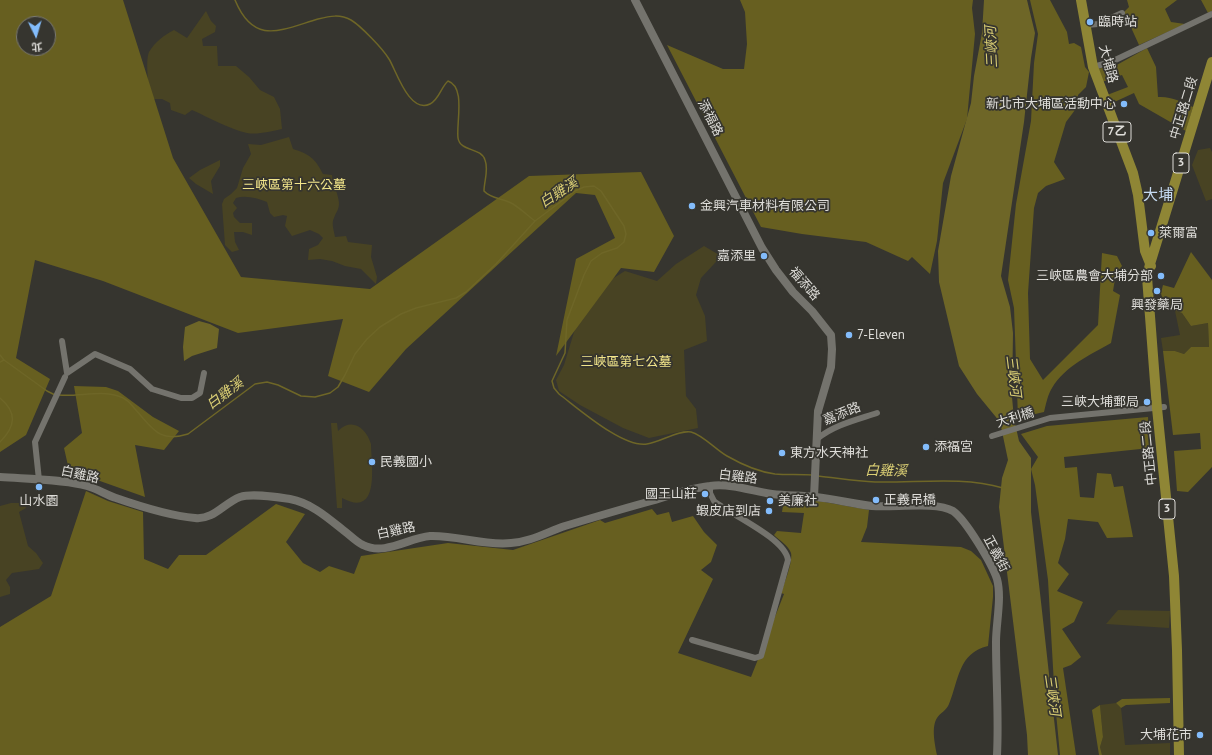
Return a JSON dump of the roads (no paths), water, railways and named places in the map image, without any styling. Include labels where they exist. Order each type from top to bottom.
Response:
[{"type":"main road","name":"大埔路","points":[[1081,0],[1093,67],[1133,173],[1138,195],[1145,251],[1152,267]]},
{"type":"main road","name":"中正路二段","points":[[1152,267],[1212,62]]},
{"type":"main road","name":"中正路二段","points":[[1185,755],[1182,603],[1147,278],[1152,267],[1212,84]]},
{"type":"main road","name":"中正路二段","points":[[1160,408],[1174,576],[1179,755]]},
{"type":"street","name":"添福路","points":[[635,0],[762,248]]},
{"type":"street","points":[[1086,25],[1098,24],[1122,13]]},
{"type":"street","points":[[1093,67],[1111,62],[1212,14]]},
{"type":"street","name":"福添路","points":[[762,248],[793,292],[812,311],[831,335],[831,367],[818,411],[817,439]]},
{"type":"street","points":[[62,341],[67,373],[95,354],[130,369],[152,389],[181,398],[197,396],[200,393],[204,373]]},
{"type":"street","points":[[39,480],[35,442],[65,377]]},
{"type":"street","name":"大利橋","points":[[992,436],[1050,418],[1160,408]]},
{"type":"street","name":"嘉添路","points":[[817,439],[824,433],[838,426],[877,413]]},
{"type":"street","points":[[814,497],[817,439]]},
{"type":"street","name":"白雞路","points":[[0,477],[88,486],[130,503],[194,518],[213,515],[242,496],[288,499],[304,503],[316,509],[360,544],[373,548],[387,547],[430,536],[496,543],[514,543],[618,510],[688,490],[710,486],[728,486],[772,494],[814,497]]},
{"type":"street","points":[[692,640],[755,658],[761,656],[788,560],[784,550],[769,536],[714,501],[710,493],[710,486]]},
{"type":"street","name":"正義街","points":[[814,497],[874,506],[934,506],[952,511],[962,521],[990,564],[998,587],[996,642],[999,729],[997,755]]},
{"type":"water","name":"三峽河","points":[[984,0],[1027,0],[1035,33],[1024,122],[1001,276],[1010,307],[1013,333],[1012,397],[1014,419],[1019,441],[1031,458],[1031,512],[1058,755],[1028,755],[1027,735],[999,507],[1002,478],[1008,460],[1000,422],[977,394],[959,366],[939,282],[938,251],[951,176],[971,103],[974,76],[982,33]]},
{"type":"water","points":[[199,321],[210,324],[219,329],[217,348],[192,356],[184,361],[183,347],[185,327]]},
{"type":"waterway","points":[[235,0],[251,24],[260,29],[270,31],[280,30],[331,16],[339,16],[351,20],[366,32],[382,50],[389,59],[404,89],[416,103],[422,105],[430,104],[438,97],[448,81],[454,85],[459,98],[458,138],[462,146],[479,153],[485,160],[486,172],[484,191],[490,196],[513,204],[535,221]]},
{"type":"waterway","name":"白雞溪","points":[[59,395],[111,394],[121,397],[126,399],[152,428],[157,432],[170,437],[188,434],[255,384],[267,382],[278,385],[301,396],[315,397],[330,393],[338,387],[355,354],[367,339],[380,327],[401,314],[416,308],[456,298],[466,292],[496,264],[535,221],[575,191],[584,187],[594,186],[601,191],[624,226],[626,234],[624,242],[617,248],[602,253],[591,261],[584,275],[567,320],[565,353],[552,381],[554,388],[559,394],[602,426],[614,434],[637,444],[647,444],[675,434],[691,432],[700,436],[727,456],[756,470],[775,474],[812,475]]},
{"type":"waterway","name":"白雞溪","points":[[0,355],[4,360]]},
{"type":"waterway","name":"白雞溪","points":[[0,362],[4,360],[47,391],[55,395]]},
{"type":"waterway","name":"白雞溪","points":[[0,398],[10,409],[12,415],[9,431],[0,442]]},
{"type":"waterway","name":"白雞溪","points":[[818,476],[875,482],[972,482],[1003,488]]},
{"type":"place","name":"臨時站","points":[[1090,22]]},
{"type":"place","name":"新北市大埔區活動中心","points":[[1124,104]]},
{"type":"place","name":"金興汽車材料有限公司","points":[[692,206]]},
{"type":"place","name":"萊爾富","points":[[1151,233]]},
{"type":"place","name":"嘉添里","points":[[764,256]]},
{"type":"place","name":"三峽區農會大埔分部","points":[[1161,276]]},
{"type":"place","name":"興發藥局","points":[[1157,291]]},
{"type":"place","name":"7-Eleven","points":[[849,335]]},
{"type":"place","name":"三峽大埔郵局","points":[[1147,402]]},
{"type":"place","name":"添福宮","points":[[926,447]]},
{"type":"place","name":"東方水天神社","points":[[782,453]]},
{"type":"place","name":"民義國小","points":[[372,462]]},
{"type":"place","name":"山水園","points":[[39,487]]},
{"type":"place","name":"國王山莊","points":[[705,494]]},
{"type":"place","name":"正義吊橋","points":[[876,500]]},
{"type":"place","name":"美廉社","points":[[770,501]]},
{"type":"place","name":"蝦皮店到店","points":[[769,511]]},
{"type":"place","name":"大埔花市","points":[[1200,735]]},
{"type":"district","name":"大埔","points":[[1158,196]]},
{"type":"park label","name":"三峽區第十六公墓","points":[[294,185]]},
{"type":"park label","name":"三峽區第七公墓","points":[[626,362]]}]
